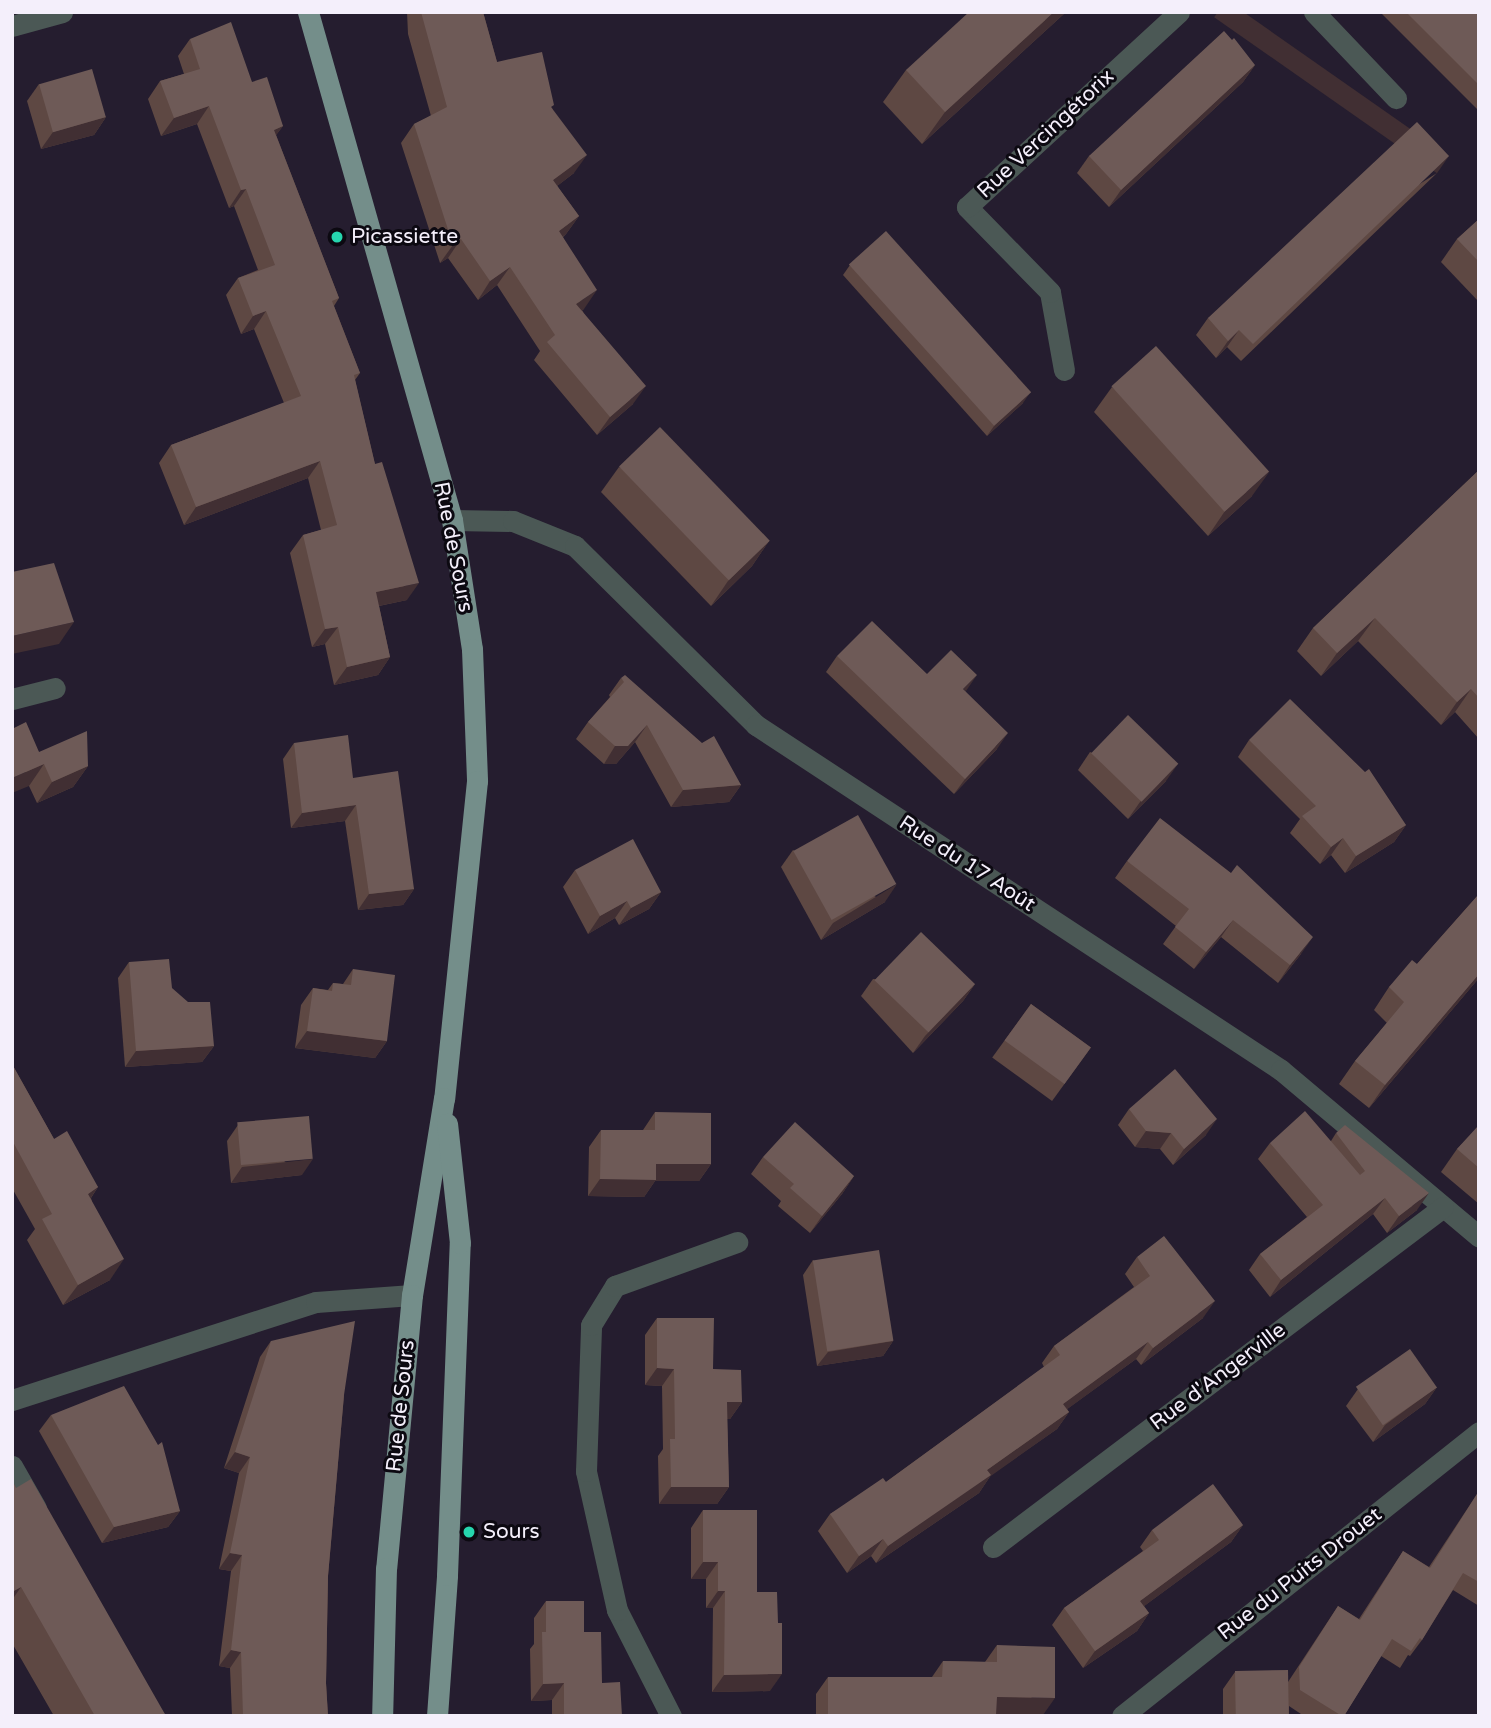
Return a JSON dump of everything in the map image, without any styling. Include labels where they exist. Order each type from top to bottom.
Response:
[{"type":"main road","name":"Rue de Sours","points":[[309,12],[452,520],[472,649],[477,781],[444,1098],[412,1296],[386,1568],[382,1716]]},
{"type":"main road","name":"Rue de Sours","points":[[437,1716],[447,1578],[460,1243],[444,1098]]},
{"type":"street","points":[[12,26],[62,12]]},
{"type":"street","name":"Rue Vercingétorix","points":[[1064,370],[1050,292],[967,207],[1179,12]]},
{"type":"street","points":[[1314,12],[1396,99]]},
{"type":"street","name":"Rue du 17 Août","points":[[452,520],[513,521],[575,546],[756,725],[1282,1070],[1479,1237]]},
{"type":"street","points":[[12,699],[55,688]]},
{"type":"street","name":"Rue d'Angerville","points":[[993,1547],[1443,1206]]},
{"type":"street","points":[[671,1716],[617,1610],[586,1471],[591,1325],[615,1286],[737,1242]]},
{"type":"street","points":[[12,1400],[316,1302],[412,1296]]},
{"type":"street","name":"Rue du Puits Drouet","points":[[1122,1716],[1479,1432]]},
{"type":"street","points":[[12,1466],[47,1526]]},
{"type":"building","points":[[421,12],[483,12],[497,62],[542,52],[554,105],[551,107],[587,155],[553,180],[579,216],[559,231],[597,290],[576,304],[646,386],[610,417],[547,342],[555,335],[510,267],[490,281],[461,239],[453,245],[414,124],[447,107]]},
{"type":"building","points":[[969,12],[1054,12],[945,112],[906,70]]},
{"type":"building","points":[[1406,12],[1479,14],[1479,85]]},
{"type":"building","points":[[231,22],[252,82],[267,77],[283,126],[274,130],[339,298],[332,301],[360,373],[354,375],[375,464],[382,462],[419,583],[376,592],[390,657],[347,667],[338,627],[325,629],[303,535],[337,525],[320,461],[196,507],[171,445],[301,396],[266,311],[253,316],[238,278],[275,265],[246,189],[241,190],[209,106],[174,118],[160,81],[200,69],[190,39]]},
{"type":"building","points":[[1224,31],[1232,40],[1234,38],[1255,65],[1121,190],[1089,156]]},
{"type":"building","points":[[92,69],[106,117],[53,132],[39,84]]},
{"type":"building","points":[[1417,122],[1449,156],[1253,344],[1239,330],[1228,341],[1208,318]]},
{"type":"building","points":[[1479,219],[1479,262],[1457,239]]},
{"type":"building","points":[[886,231],[1031,392],[994,426],[849,264]]},
{"type":"building","points":[[1156,346],[1269,472],[1224,512],[1111,386]]},
{"type":"building","points":[[660,427],[770,541],[729,580],[619,467]]},
{"type":"building","points":[[1479,470],[1479,698],[1471,689],[1457,702],[1375,618],[1337,653],[1313,628]]},
{"type":"building","points":[[54,563],[74,622],[12,636],[12,572]]},
{"type":"building","points":[[872,621],[927,674],[951,650],[977,675],[963,689],[1008,733],[965,779],[837,656]]},
{"type":"building","points":[[625,675],[702,743],[714,736],[741,785],[683,790],[647,725],[628,746],[615,746],[588,722],[624,682],[621,678]]},
{"type":"building","points":[[1290,699],[1365,772],[1369,769],[1406,825],[1356,856],[1343,838],[1331,847],[1302,816],[1316,806],[1249,740]]},
{"type":"building","points":[[1128,715],[1178,764],[1142,802],[1091,753]]},
{"type":"building","points":[[12,719],[14,728],[26,722],[39,752],[87,731],[88,766],[52,782],[44,764],[12,778]]},
{"type":"building","points":[[348,735],[353,778],[398,771],[414,889],[369,894],[356,805],[302,813],[294,743]]},
{"type":"building","points":[[858,815],[896,884],[832,920],[793,851]]},
{"type":"building","points":[[1160,818],[1231,873],[1237,865],[1313,937],[1290,965],[1233,920],[1206,952],[1175,927],[1189,909],[1127,861]]},
{"type":"building","points":[[633,839],[661,892],[631,908],[627,901],[600,916],[575,870]]},
{"type":"building","points":[[1479,894],[1479,974],[1385,1085],[1355,1061],[1404,1002],[1389,987],[1412,960],[1417,964]]},
{"type":"building","points":[[921,932],[975,984],[928,1032],[874,980]]},
{"type":"building","points":[[169,959],[172,988],[188,1002],[210,1002],[214,1046],[136,1051],[129,962]]},
{"type":"building","points":[[353,969],[395,975],[387,1041],[307,1031],[313,988],[332,991],[333,983],[351,985]]},
{"type":"building","points":[[1031,1004],[1091,1047],[1064,1084],[1005,1040]]},
{"type":"building","points":[[12,1064],[54,1139],[67,1131],[98,1187],[88,1194],[124,1259],[78,1285],[42,1219],[52,1214],[12,1140]]},
{"type":"building","points":[[1175,1069],[1217,1119],[1184,1149],[1171,1133],[1146,1131],[1129,1109]]},
{"type":"building","points":[[1305,1111],[1360,1175],[1365,1171],[1336,1133],[1345,1125],[1429,1193],[1399,1216],[1385,1198],[1281,1280],[1260,1254],[1323,1205],[1270,1143]]},
{"type":"building","points":[[655,1112],[711,1113],[711,1164],[656,1164],[656,1180],[600,1179],[601,1130],[655,1130]]},
{"type":"building","points":[[309,1116],[313,1159],[241,1165],[237,1122]]},
{"type":"building","points":[[795,1122],[854,1176],[822,1216],[790,1188],[794,1184],[763,1157]]},
{"type":"building","points":[[1479,1126],[1479,1168],[1457,1149]]},
{"type":"building","points":[[1164,1236],[1215,1301],[1153,1348],[1148,1342],[1063,1404],[1069,1412],[987,1470],[991,1475],[888,1546],[883,1539],[859,1556],[830,1514],[883,1478],[886,1482],[1060,1355],[1054,1346],[1150,1276],[1137,1257]]},
{"type":"building","points":[[879,1250],[893,1341],[827,1351],[813,1260]]},
{"type":"building","points":[[657,1318],[714,1318],[713,1369],[741,1370],[742,1402],[727,1402],[729,1487],[671,1487],[670,1439],[675,1439],[674,1369],[657,1368]]},
{"type":"building","points":[[355,1321],[344,1395],[328,1576],[328,1716],[243,1716],[241,1652],[231,1650],[242,1555],[230,1553],[250,1457],[235,1452],[271,1341]]},
{"type":"building","points":[[1410,1349],[1437,1388],[1383,1425],[1356,1387]]},
{"type":"building","points":[[124,1386],[158,1445],[162,1442],[180,1511],[114,1527],[51,1415]]},
{"type":"building","points":[[31,1479],[166,1716],[95,1716],[21,1587],[12,1592],[12,1480],[16,1488]]},
{"type":"building","points":[[1213,1484],[1243,1525],[1140,1601],[1149,1613],[1095,1651],[1064,1608],[1159,1540],[1152,1530]]},
{"type":"building","points":[[1477,1494],[1479,1582],[1463,1573],[1422,1640],[1420,1638],[1411,1651],[1392,1639],[1344,1716],[1300,1690],[1299,1667],[1338,1606],[1360,1620],[1403,1551],[1430,1568]]},
{"type":"building","points":[[703,1510],[757,1510],[757,1592],[777,1592],[778,1623],[782,1623],[782,1674],[724,1675],[725,1591],[718,1591],[718,1562],[703,1562]]},
{"type":"building","points":[[546,1601],[584,1601],[584,1632],[601,1632],[602,1683],[620,1682],[622,1716],[564,1716],[564,1683],[543,1684],[542,1632],[546,1632]]},
{"type":"building","points":[[997,1645],[1055,1647],[1055,1698],[997,1697],[996,1715],[828,1716],[828,1677],[942,1677],[943,1661],[997,1662]]},
{"type":"building","points":[[1288,1670],[1289,1716],[1236,1716],[1235,1671]]},
{"type":"place","name":"Picassiette","points":[[337,237]]},
{"type":"place","name":"Sours","points":[[469,1532]]}]
